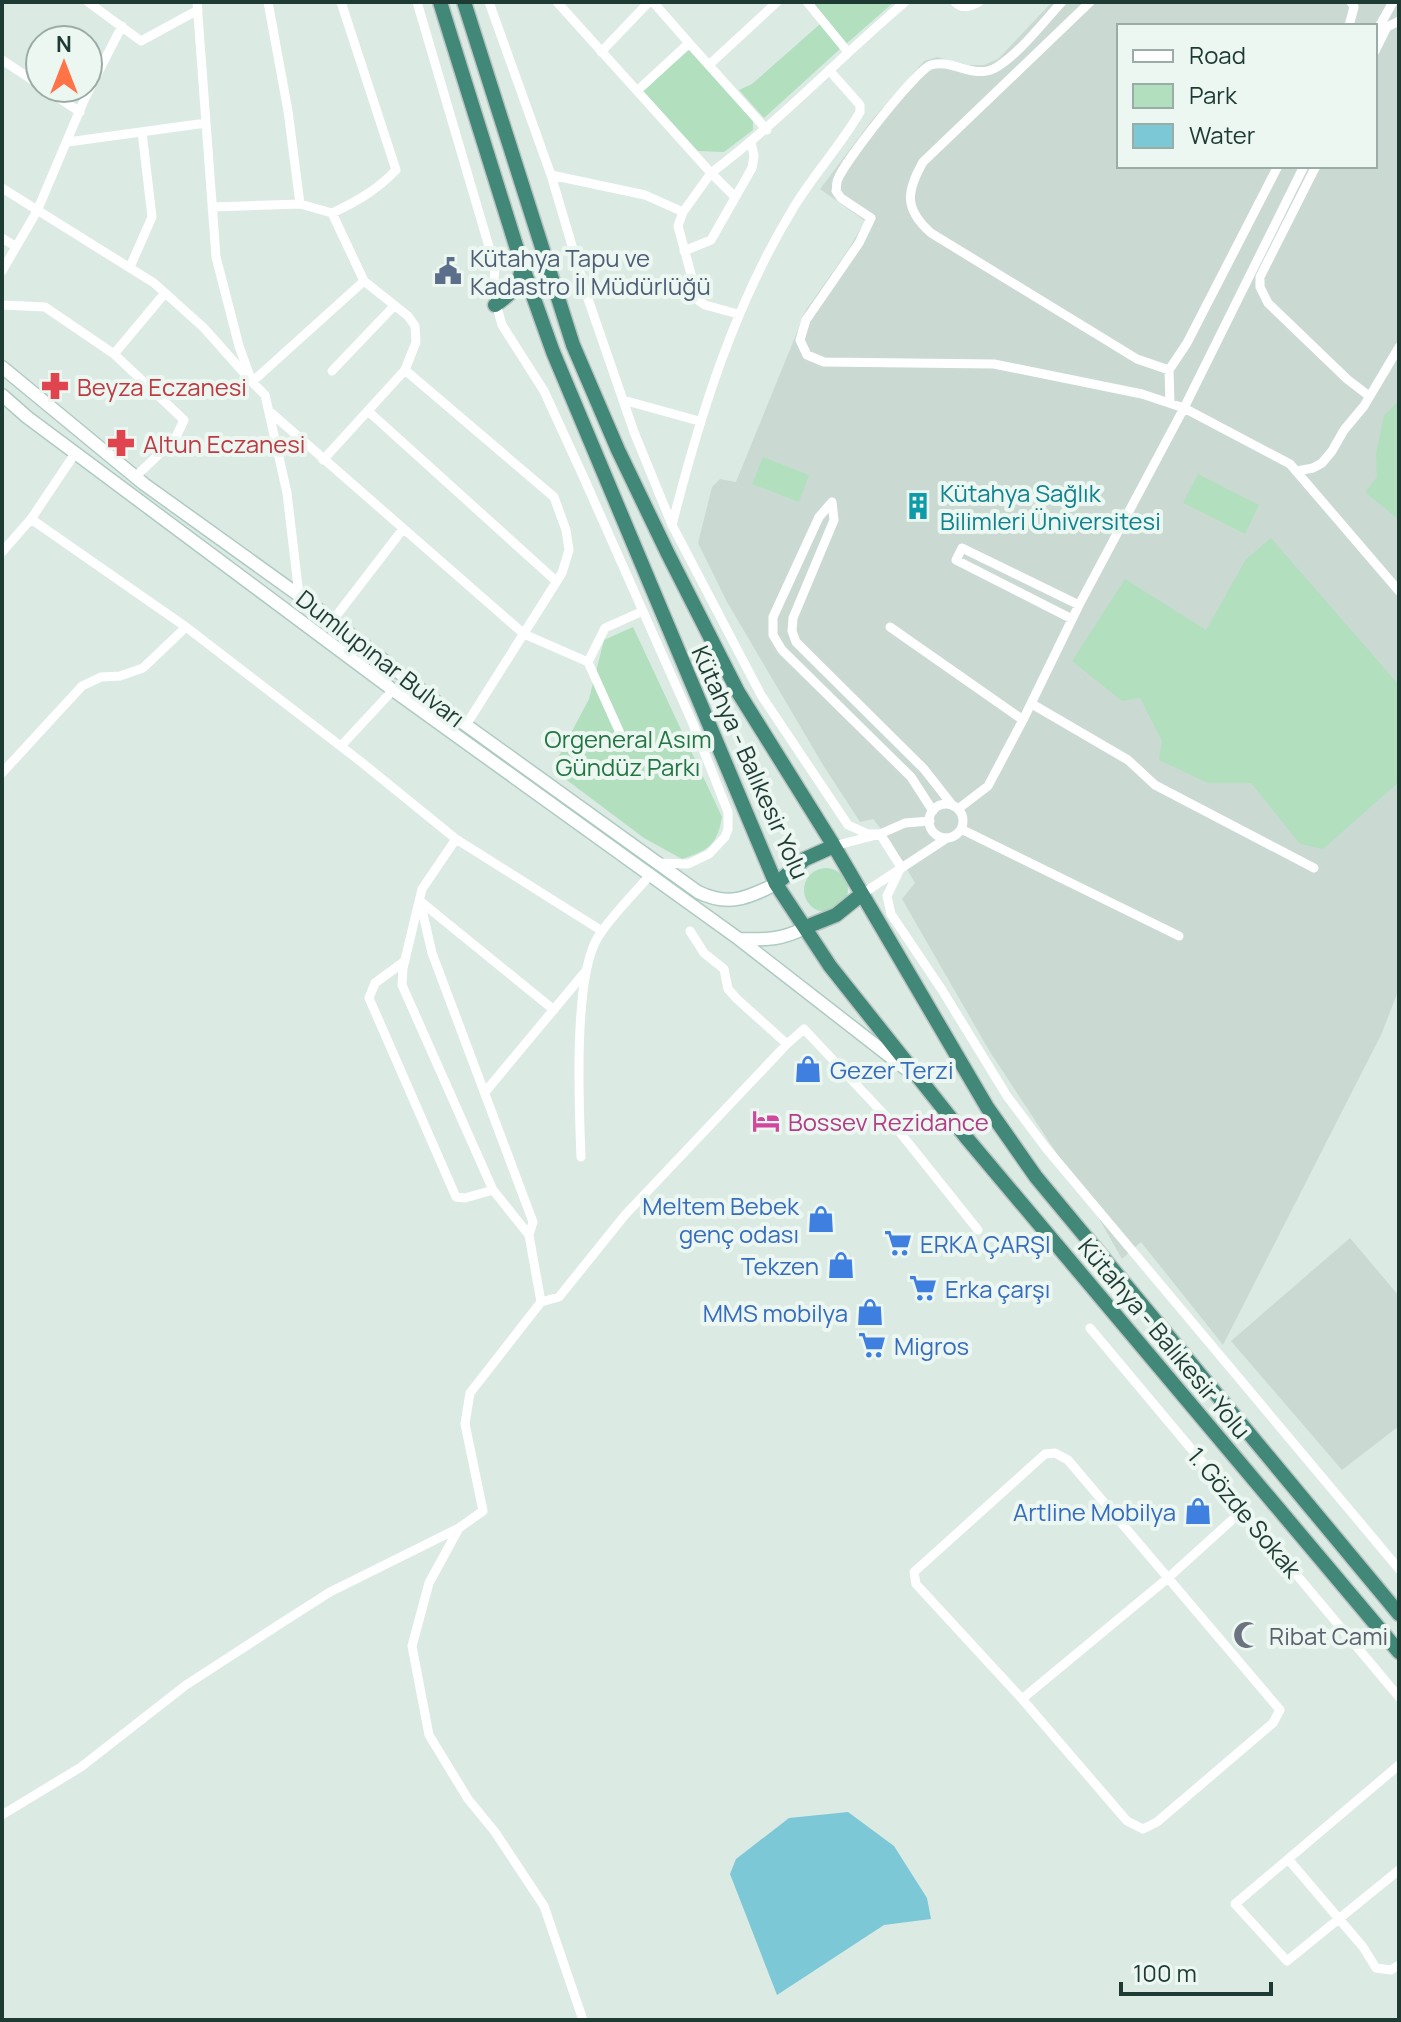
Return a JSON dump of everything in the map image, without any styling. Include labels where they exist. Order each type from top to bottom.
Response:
[{"type":"highway","name":"Kütahya - Balıkesir Yolu","points":[[440,2],[522,265],[553,352],[776,884],[830,966],[920,1079],[1399,1652]]},
{"type":"highway","name":"Kütahya - Balıkesir Yolu","points":[[464,2],[573,345],[618,450],[738,692],[840,844],[862,894],[966,1073],[1036,1177],[1399,1614]]},
{"type":"highway","points":[[495,305],[521,280],[522,265]]},
{"type":"highway","points":[[776,884],[805,859],[840,844]]},
{"type":"highway","points":[[806,927],[836,915],[862,894]]},
{"type":"main road","name":"Dumlupınar Bulvarı","points":[[2,367],[135,477],[333,620],[466,725],[698,892],[720,901],[742,899],[776,884]]},
{"type":"main road","name":"Dumlupınar Bulvarı","points":[[2,395],[393,690],[739,939],[837,1018],[920,1079]]},
{"type":"main road","points":[[739,939],[768,941],[789,937],[806,927]]},
{"type":"street","points":[[88,2],[141,41],[197,6],[216,257],[239,346],[252,382]]},
{"type":"street","points":[[268,2],[288,111],[300,204]]},
{"type":"street","points":[[212,207],[300,204],[332,213],[358,201],[383,184],[396,170],[341,2]]},
{"type":"street","points":[[417,2],[495,267],[493,293],[502,325],[544,391],[643,611],[728,812],[725,837],[709,854],[688,864],[657,863]]},
{"type":"street","points":[[489,2],[551,175],[587,296],[623,400],[672,525],[761,695],[848,825],[868,834],[880,834]]},
{"type":"street","points":[[557,2],[735,197]]},
{"type":"street","points":[[601,52],[651,2],[767,130]]},
{"type":"street","points":[[710,64],[777,2]]},
{"type":"street","points":[[807,2],[848,52]]},
{"type":"street","points":[[738,314],[705,305],[698,300],[678,226],[683,212],[711,173],[767,130],[905,2]]},
{"type":"street","points":[[955,2],[967,8],[979,2]]},
{"type":"street","points":[[1062,2],[996,68],[976,72],[947,64],[932,64],[921,71],[880,119],[838,179],[836,191],[841,198],[871,218],[859,243],[806,320],[800,340],[807,355],[824,362],[994,364],[1142,394],[1184,408],[1290,464],[1399,591]]},
{"type":"street","points":[[1090,2],[923,162],[913,180],[911,207],[917,221],[931,233],[1137,359],[1169,370]]},
{"type":"street","points":[[1350,24],[1354,7],[1351,2]]},
{"type":"street","points":[[1377,30],[1393,2]]},
{"type":"street","points":[[1377,47],[1387,27],[1399,21]]},
{"type":"street","points":[[2,271],[37,211],[122,26]]},
{"type":"street","points":[[637,91],[689,43]]},
{"type":"street","points":[[2,60],[24,75]]},
{"type":"street","points":[[672,525],[699,421],[738,314],[793,207],[860,112],[860,105],[829,70]]},
{"type":"street","points":[[68,104],[80,112]]},
{"type":"street","points":[[68,142],[206,123]]},
{"type":"street","points":[[130,267],[152,217],[142,132]]},
{"type":"street","points":[[684,251],[711,240],[752,168],[754,156],[751,142]]},
{"type":"street","points":[[1170,403],[1169,370],[1187,343],[1277,168]]},
{"type":"street","points":[[840,844],[932,816],[943,805],[956,807],[988,786],[1032,704],[1079,605],[1184,408],[1303,168]]},
{"type":"street","points":[[1315,168],[1260,277],[1260,287],[1268,303],[1369,396]]},
{"type":"street","points":[[551,175],[645,195],[683,212]]},
{"type":"street","points":[[2,188],[130,267],[165,293],[204,328],[265,395],[287,493],[299,595]]},
{"type":"street","points":[[323,460],[405,370],[416,342],[415,326],[408,316],[364,281],[332,213]]},
{"type":"street","points":[[2,238],[15,246]]},
{"type":"street","points":[[252,382],[364,281]]},
{"type":"street","points":[[114,354],[165,293]]},
{"type":"street","points":[[2,305],[45,307],[114,354],[184,420],[175,439],[135,477]]},
{"type":"street","points":[[332,371],[394,306]]},
{"type":"street","points":[[1297,471],[1322,463],[1399,347]]},
{"type":"street","points":[[405,370],[554,497],[566,530],[569,550],[562,573],[466,725]]},
{"type":"street","points":[[623,400],[699,421]]},
{"type":"street","points":[[269,411],[524,634],[588,662],[620,733]]},
{"type":"street","points":[[368,411],[556,581]]},
{"type":"street","points":[[2,552],[31,519],[76,452]]},
{"type":"street","points":[[862,894],[961,829],[963,819],[924,769],[796,642],[792,631],[793,618],[834,520],[832,502],[819,517],[788,583],[773,617],[773,635],[791,658],[911,777],[932,816],[937,835],[947,838]]},
{"type":"street","points":[[31,519],[186,627],[456,839],[602,931]]},
{"type":"street","points":[[333,620],[403,529]]},
{"type":"street","points":[[1072,619],[956,560],[962,548],[1079,605]]},
{"type":"street","points":[[588,662],[605,628],[643,611]]},
{"type":"street","points":[[2,773],[82,686],[101,677],[120,676],[143,668],[186,627]]},
{"type":"street","points":[[890,627],[1023,720]]},
{"type":"street","points":[[341,746],[393,690]]},
{"type":"street","points":[[1032,704],[1128,760],[1155,785],[1314,868]]},
{"type":"street","points":[[840,844],[848,825]]},
{"type":"street","points":[[961,829],[1179,936]]},
{"type":"street","points":[[880,834],[901,867]]},
{"type":"street","points":[[456,839],[422,889],[402,985],[493,1190],[529,1235]]},
{"type":"street","points":[[901,867],[887,896],[891,914],[1007,1096],[1046,1148],[1399,1569]]},
{"type":"street","points":[[581,1157],[580,1082],[585,972],[597,938],[650,875]]},
{"type":"street","points":[[420,901],[554,1010]]},
{"type":"street","points":[[420,901],[432,953],[533,1222],[529,1235],[541,1302]]},
{"type":"street","points":[[690,931],[704,953],[724,969],[728,989],[787,1044]]},
{"type":"street","points":[[405,961],[375,983],[369,998],[456,1197],[465,1198],[493,1190]]},
{"type":"street","points":[[486,1091],[585,972]]},
{"type":"street","points":[[2,1815],[81,1767],[186,1685],[330,1592],[459,1528],[483,1511],[465,1424],[470,1393],[541,1302],[559,1297],[625,1215],[804,1029],[894,1125],[978,1230]]},
{"type":"street","name":"1. Gözde Sokak","points":[[1090,1328],[1399,1697]]},
{"type":"street","points":[[1055,1453],[1068,1460],[1280,1710],[1280,1714],[1157,1822],[1143,1829],[1127,1821],[1022,1699],[916,1584],[914,1572],[1045,1454],[1055,1453]]},
{"type":"street","points":[[1022,1699],[1168,1578],[1244,1509]]},
{"type":"street","points":[[459,1528],[429,1583],[412,1646],[429,1735],[468,1799],[495,1832],[544,1906],[583,2020]]},
{"type":"street","points":[[1399,1765],[1235,1904],[1287,1961],[1399,1870]]},
{"type":"street","points":[[1288,1859],[1363,1947],[1376,1968],[1391,1970],[1399,1965]]},
{"type":"shaded area","points":[[1052,2],[1399,2],[1399,989],[1381,1035],[1223,1345],[1141,1242],[1122,1259],[1094,1210],[990,1052],[902,899],[915,883],[889,839],[873,819],[860,822],[823,765],[727,602],[698,543],[712,487],[720,479],[736,482],[806,310],[865,221],[820,189],[872,120],[924,61],[937,57],[969,65],[984,65],[998,59]]},
{"type":"shaded area","points":[[1350,1238],[1399,1296],[1399,1426],[1342,1470],[1231,1341]]},
{"type":"green space","points":[[812,2],[894,2],[846,44]]},
{"type":"green space","points":[[820,24],[840,49],[764,118],[739,90],[752,84]]},
{"type":"green space","points":[[689,50],[753,121],[753,130],[724,152],[698,151],[643,91]]},
{"type":"green space","points":[[1399,400],[1399,520],[1365,492],[1377,477],[1376,453],[1384,416]]},
{"type":"green space","points":[[763,457],[809,475],[799,502],[752,484]]},
{"type":"green space","points":[[1198,474],[1259,505],[1245,534],[1183,503]]},
{"type":"green space","points":[[1271,538],[1399,685],[1399,782],[1323,849],[1300,844],[1251,783],[1208,783],[1159,760],[1162,741],[1140,698],[1122,701],[1072,661],[1125,579],[1206,630],[1246,559]]},
{"type":"green space","name":"Orgeneral Asım Gündüz Parkı","points":[[633,627],[722,817],[710,845],[682,859],[644,838],[552,769],[589,699],[604,640]]},
{"type":"green space","points":[[826,868],[841,875],[848,890],[841,905],[826,912],[811,905],[804,890],[811,875]]},
{"type":"water","points":[[848,1812],[894,1846],[927,1898],[931,1919],[884,1925],[777,1995],[730,1874],[736,1859],[789,1818]]},
{"type":"place","name":"Kütahya Tapu ve Kadastro İl Müdürlüğü","points":[[448,271]]},
{"type":"place","name":"Beyza Eczanesi","points":[[55,386]]},
{"type":"place","name":"Altun Eczanesi","points":[[121,443]]},
{"type":"place","name":"Kütahya Sağlık Bilimleri Üniversitesi","points":[[918,506]]},
{"type":"place","name":"Gezer Terzi","points":[[808,1069]]},
{"type":"place","name":"Bossev Rezidance","points":[[766,1121]]},
{"type":"place","name":"Meltem Bebek genç odası","points":[[821,1219]]},
{"type":"place","name":"ERKA ÇARŞI","points":[[898,1243]]},
{"type":"place","name":"Tekzen","points":[[841,1265]]},
{"type":"place","name":"Erka çarşı","points":[[923,1288]]},
{"type":"place","name":"MMS mobilya","points":[[870,1312]]},
{"type":"place","name":"Migros","points":[[872,1345]]},
{"type":"place","name":"Artline Mobilya","points":[[1198,1511]]},
{"type":"place","name":"Ribat Cami","points":[[1247,1635]]}]
